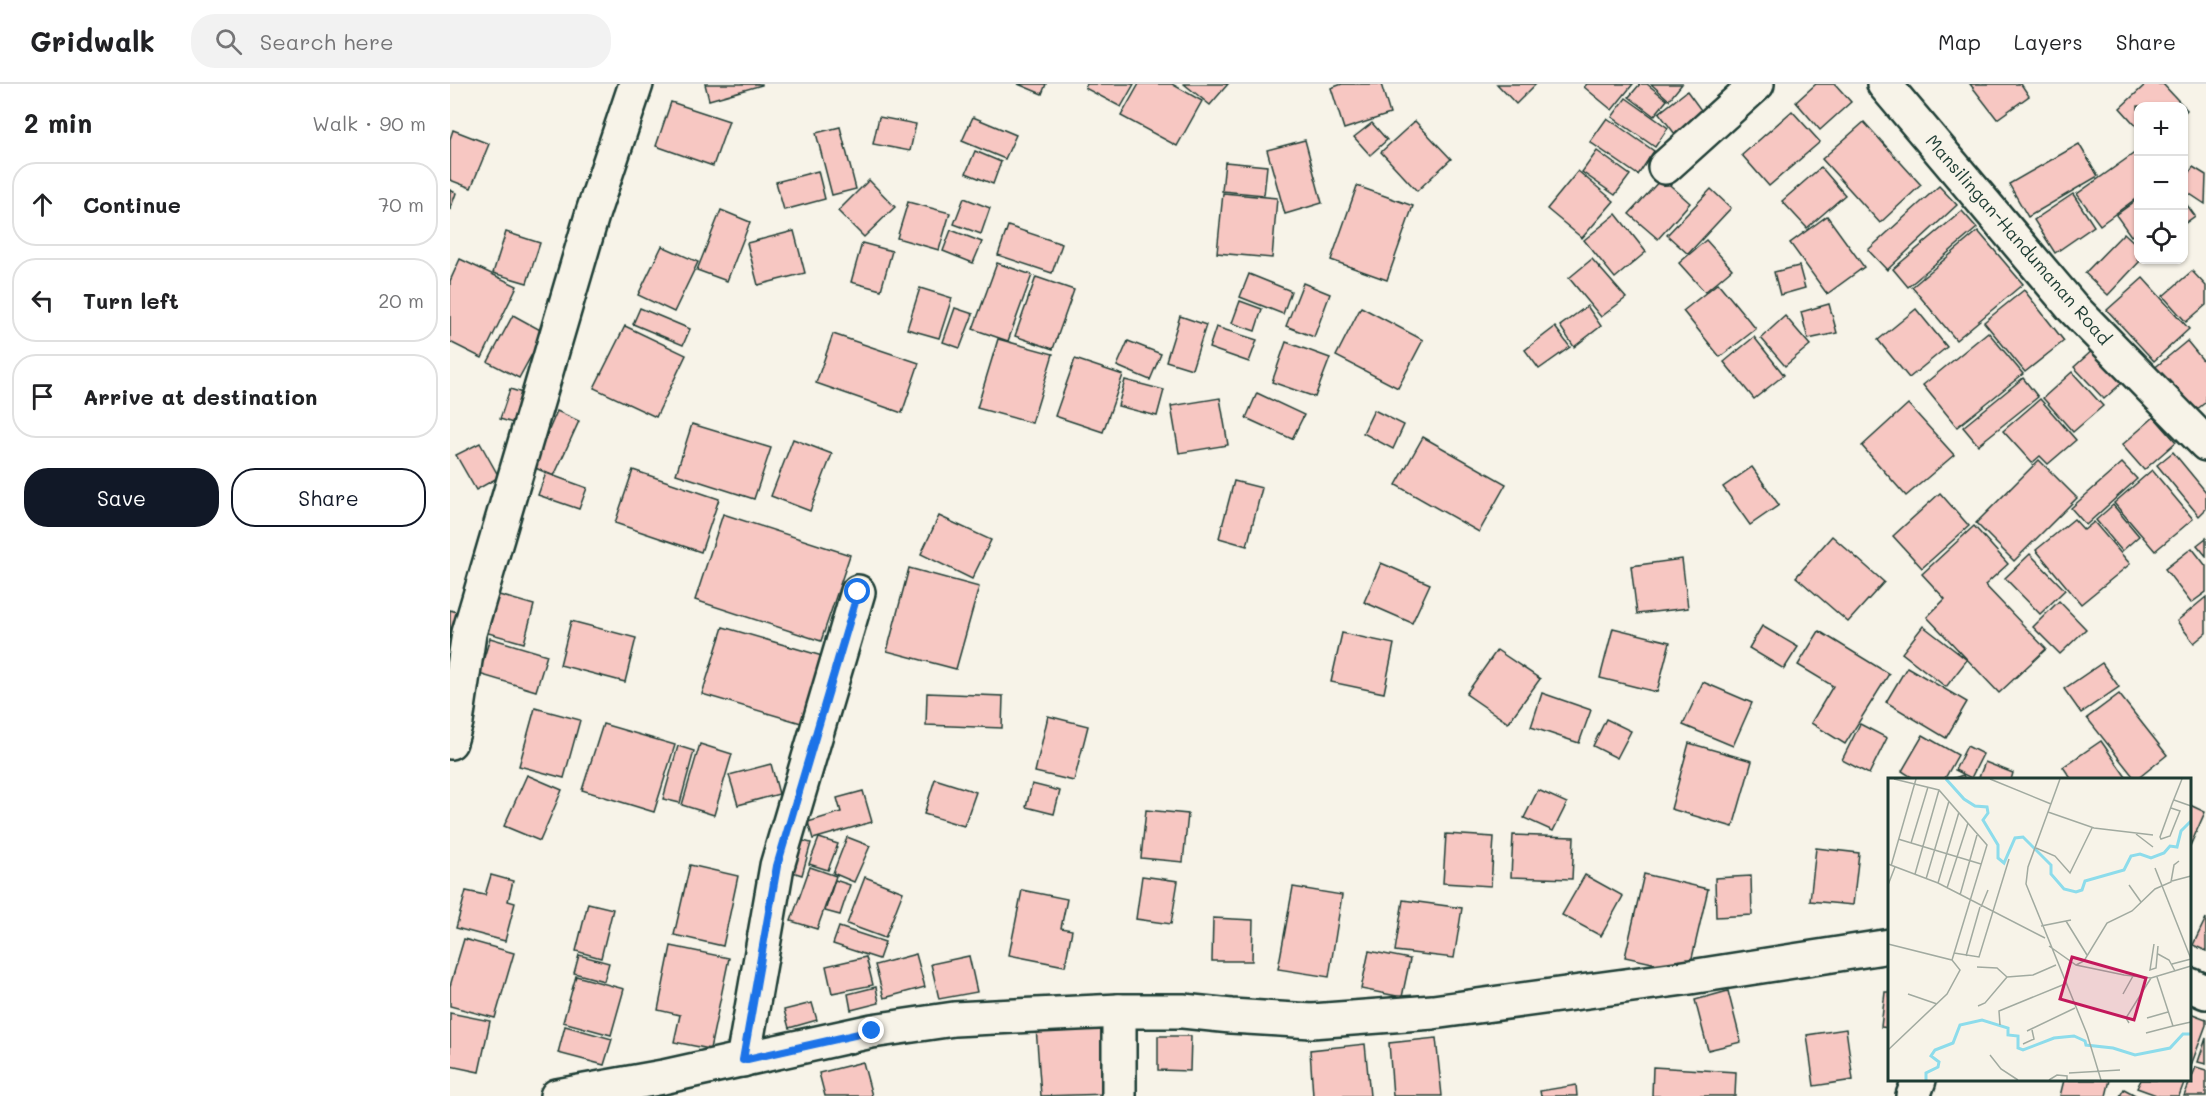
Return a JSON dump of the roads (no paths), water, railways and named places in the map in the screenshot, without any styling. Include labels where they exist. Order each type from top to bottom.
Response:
[{"type":"street","points":[[450,742],[456,722],[469,633],[594,212],[636,84]]},
{"type":"street","points":[[1665,167],[1757,84]]},
{"type":"street","name":"Mansilingan-Handumanan Road","points":[[1884,84],[2072,307],[2203,435]]},
{"type":"street","points":[[743,1060],[777,866],[858,592]]},
{"type":"street","points":[[557,1096],[743,1060],[872,1031],[954,1019],[1119,1011],[1183,1011],[1312,1021],[1433,1012],[1684,978],[1888,946]]},
{"type":"street","points":[[2191,985],[2206,992]]},
{"type":"street","points":[[1119,1011],[1119,1096]]},
{"type":"street","points":[[1913,1096],[1918,1081]]}]
